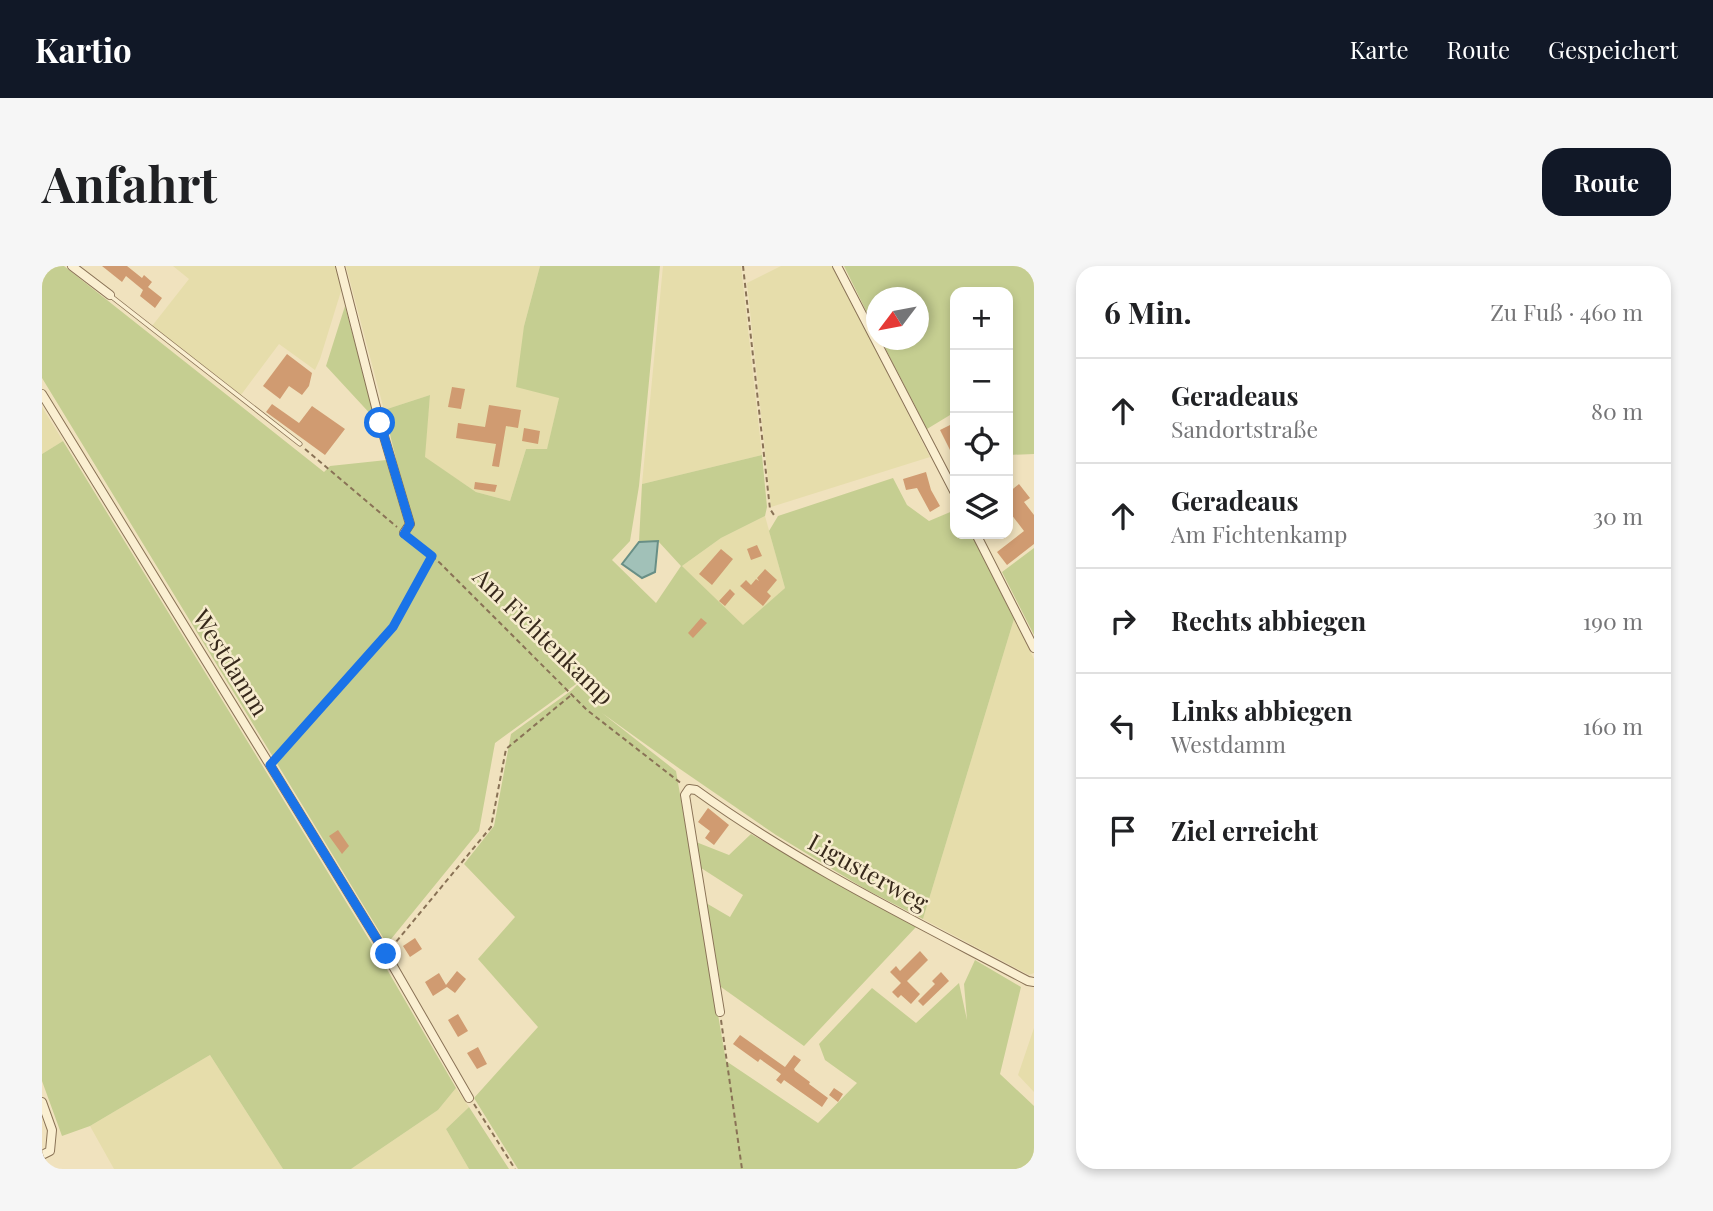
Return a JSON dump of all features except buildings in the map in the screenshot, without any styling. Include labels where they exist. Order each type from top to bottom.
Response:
[{"type":"street","points":[[72,266],[110,295]]},
{"type":"street","points":[[340,266],[380,423],[410,524],[404,534]]},
{"type":"street","points":[[837,266],[950,483]]},
{"type":"street","name":"Westdamm","points":[[42,394],[386,954],[469,1098]]},
{"type":"street","points":[[979,539],[1034,648]]},
{"type":"street","points":[[689,789],[685,795],[720,1012]]},
{"type":"street","name":"Ligusterweg","points":[[689,789],[696,790],[739,821],[810,865],[1028,982],[1034,982]]},
{"type":"street","points":[[42,1102],[52,1130],[50,1151],[42,1155]]},
{"type":"lane","points":[[110,295],[300,444]]},
{"type":"path","points":[[743,266],[770,509],[774,515]]},
{"type":"path","name":"Am Fichtenkamp","points":[[300,444],[432,556],[587,710],[689,789]]},
{"type":"path","points":[[270,765],[393,627],[432,556]]},
{"type":"path","points":[[386,954],[491,827],[506,749],[571,695]]},
{"type":"path","points":[[720,1012],[742,1169]]},
{"type":"path","points":[[469,1098],[514,1169]]},
{"type":"shaded area","points":[[173,266],[336,266],[342,288],[315,370],[279,344],[241,395],[152,326],[189,279]]},
{"type":"shaded area","points":[[346,266],[540,266],[524,326],[559,398],[547,450],[526,449],[510,501],[476,492],[424,457],[430,395],[384,410]]},
{"type":"shaded area","points":[[663,266],[741,266],[762,455],[642,484]]},
{"type":"shaded area","points":[[781,266],[833,266],[866,331],[866,350],[876,350],[930,457],[771,507],[747,283]]},
{"type":"shaded area","points":[[42,407],[63,441],[42,454]]},
{"type":"shaded area","points":[[765,516],[785,588],[743,626],[682,566],[721,538]]},
{"type":"shaded area","points":[[1014,619],[1034,659],[1034,973],[1029,975],[923,919]]},
{"type":"shaded area","points":[[1034,1028],[1034,1092],[1018,1075]]},
{"type":"shaded area","points":[[210,1055],[283,1169],[114,1169],[90,1126]]},
{"type":"shaded area","points":[[456,1088],[469,1107],[446,1129],[469,1169],[351,1169],[438,1110]]},
{"type":"green space","points":[[42,266],[64,266],[324,472],[330,466],[396,459],[384,410],[430,395],[425,457],[476,492],[510,501],[526,449],[547,449],[559,398],[516,387],[524,326],[540,266],[660,266],[639,486],[630,541],[612,560],[656,603],[681,566],[658,541],[639,542],[642,484],[762,455],[767,507],[765,516],[721,538],[682,566],[743,625],[785,588],[769,531],[778,516],[893,478],[907,505],[929,521],[950,512],[950,539],[974,539],[1014,619],[923,919],[865,889],[776,835],[602,713],[676,771],[726,1061],[818,1123],[857,1083],[825,1060],[819,1044],[872,988],[916,1023],[959,983],[967,1020],[964,984],[975,960],[1021,987],[1000,1074],[1034,1106],[1034,1169],[518,1169],[474,1098],[538,1027],[478,959],[515,917],[464,864],[494,826],[511,734],[583,679],[495,743],[479,831],[387,944],[42,378]]},
{"type":"green space","points":[[844,266],[1034,266],[1034,454],[1013,455],[1013,287],[950,287],[950,415],[927,429],[886,350],[929,350],[929,287],[866,287],[866,311]]},
{"type":"green space","points":[[345,306],[375,419],[326,366]]},
{"type":"green space","points":[[63,441],[378,954],[456,1088],[438,1110],[351,1169],[283,1169],[210,1055],[90,1126],[62,1136],[42,1081],[42,454]]},
{"type":"green space","points":[[1034,548],[1034,635],[1002,572]]},
{"type":"green space","points":[[751,834],[915,922],[916,927],[804,1046],[721,987],[706,903],[730,917],[743,895],[698,866],[696,842],[729,855]]},
{"type":"green space","points":[[469,1107],[509,1169],[469,1169],[446,1129]]},
{"type":"water","points":[[658,541],[655,572],[642,578],[622,564],[639,542]]},
{"type":"route","points":[[380,423],[410,524],[404,534],[432,556],[393,627],[270,765],[386,954]]}]
